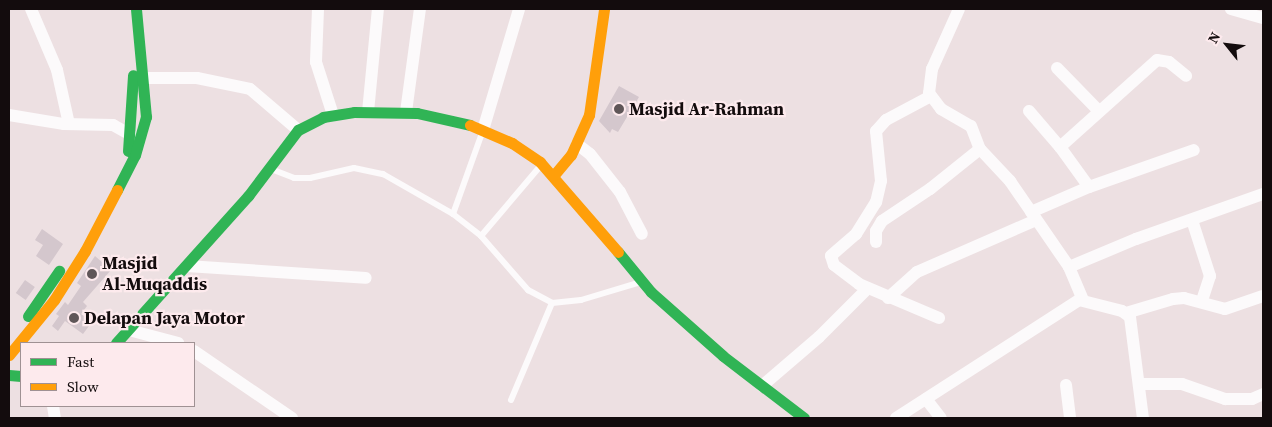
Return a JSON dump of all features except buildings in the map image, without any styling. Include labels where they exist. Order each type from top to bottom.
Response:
[{"type":"street","points":[[31,9],[57,70],[69,124]]},
{"type":"street","points":[[9,339],[78,242],[126,156],[131,135],[134,83],[126,9]]},
{"type":"street","points":[[9,355],[54,300],[85,251],[135,155],[146,117],[136,9]]},
{"type":"street","points":[[318,9],[316,62],[333,115]]},
{"type":"street","points":[[368,112],[378,9]]},
{"type":"street","points":[[406,112],[420,9]]},
{"type":"street","points":[[483,130],[519,9]]},
{"type":"street","points":[[554,175],[578,144],[592,98],[604,9]]},
{"type":"street","points":[[958,9],[932,69],[930,96],[941,110],[971,126],[980,149],[1010,181],[1069,267],[1083,300]]},
{"type":"street","points":[[1231,9],[1263,18]]},
{"type":"street","points":[[1060,147],[1160,58],[1186,76]]},
{"type":"street","points":[[1057,68],[1099,111]]},
{"type":"street","points":[[142,78],[196,78],[250,89],[298,130]]},
{"type":"street","points":[[930,96],[886,120],[876,131],[881,181],[876,202],[856,234],[830,256],[834,266],[868,288],[888,298],[918,306],[939,318]]},
{"type":"street","points":[[1029,111],[1060,147],[1089,187]]},
{"type":"street","points":[[117,342],[187,266],[270,168],[298,130],[314,121],[333,115],[368,112],[406,112],[456,120],[483,130],[512,143],[542,164],[554,175],[641,282],[762,386],[804,418]]},
{"type":"street","points":[[9,115],[69,124],[113,125],[131,135]]},
{"type":"street","points":[[578,144],[590,154],[620,192],[642,234]]},
{"type":"street","points":[[876,242],[876,231],[882,221],[930,189],[980,149]]},
{"type":"street","points":[[888,298],[917,272],[1089,187],[1194,150]]},
{"type":"street","points":[[1069,267],[1263,194]]},
{"type":"street","points":[[1192,220],[1210,276],[1202,301]]},
{"type":"street","points":[[187,266],[366,278]]},
{"type":"street","points":[[762,386],[819,337],[868,288]]},
{"type":"street","points":[[1126,313],[1173,299],[1202,301],[1225,309],[1263,296]]},
{"type":"street","points":[[896,418],[1074,302],[1083,300],[1126,313],[1132,320],[1143,418]]},
{"type":"street","points":[[129,330],[174,342]]},
{"type":"street","points":[[195,352],[292,418]]},
{"type":"street","points":[[1140,384],[1182,384],[1226,399],[1252,399],[1263,394]]},
{"type":"street","points":[[1066,386],[1070,418]]},
{"type":"street","points":[[926,399],[941,418]]},
{"type":"lane","points":[[453,214],[483,130]]},
{"type":"lane","points":[[481,236],[542,164]]},
{"type":"lane","points":[[270,168],[294,178],[310,178],[354,168],[383,174],[453,214],[481,236],[528,290],[552,303],[581,300],[641,282]]},
{"type":"lane","points":[[511,400],[552,303]]},
{"type":"traffic: fast","points":[[117,190],[135,155],[146,117],[136,9]]},
{"type":"traffic: fast","points":[[128,151],[133,75]]},
{"type":"traffic: fast","points":[[117,342],[248,196],[298,130],[323,117],[354,112],[417,113],[470,125]]},
{"type":"traffic: fast","points":[[618,252],[651,292],[723,356],[804,418]]},
{"type":"traffic: fast","points":[[28,316],[59,271]]},
{"type":"traffic: fast","points":[[9,375],[20,376]]},
{"type":"traffic: slow","points":[[554,175],[571,155],[589,115],[604,9]]},
{"type":"traffic: slow","points":[[470,125],[512,143],[540,162],[618,252]]},
{"type":"traffic: slow","points":[[9,355],[54,300],[85,251],[117,190]]},
{"type":"place","name":"Masjid Ar-Rahman","points":[[619,109]]},
{"type":"place","name":"Masjid Al-Muqaddis","points":[[92,274]]},
{"type":"place","name":"Delapan Jaya Motor","points":[[74,318]]}]
